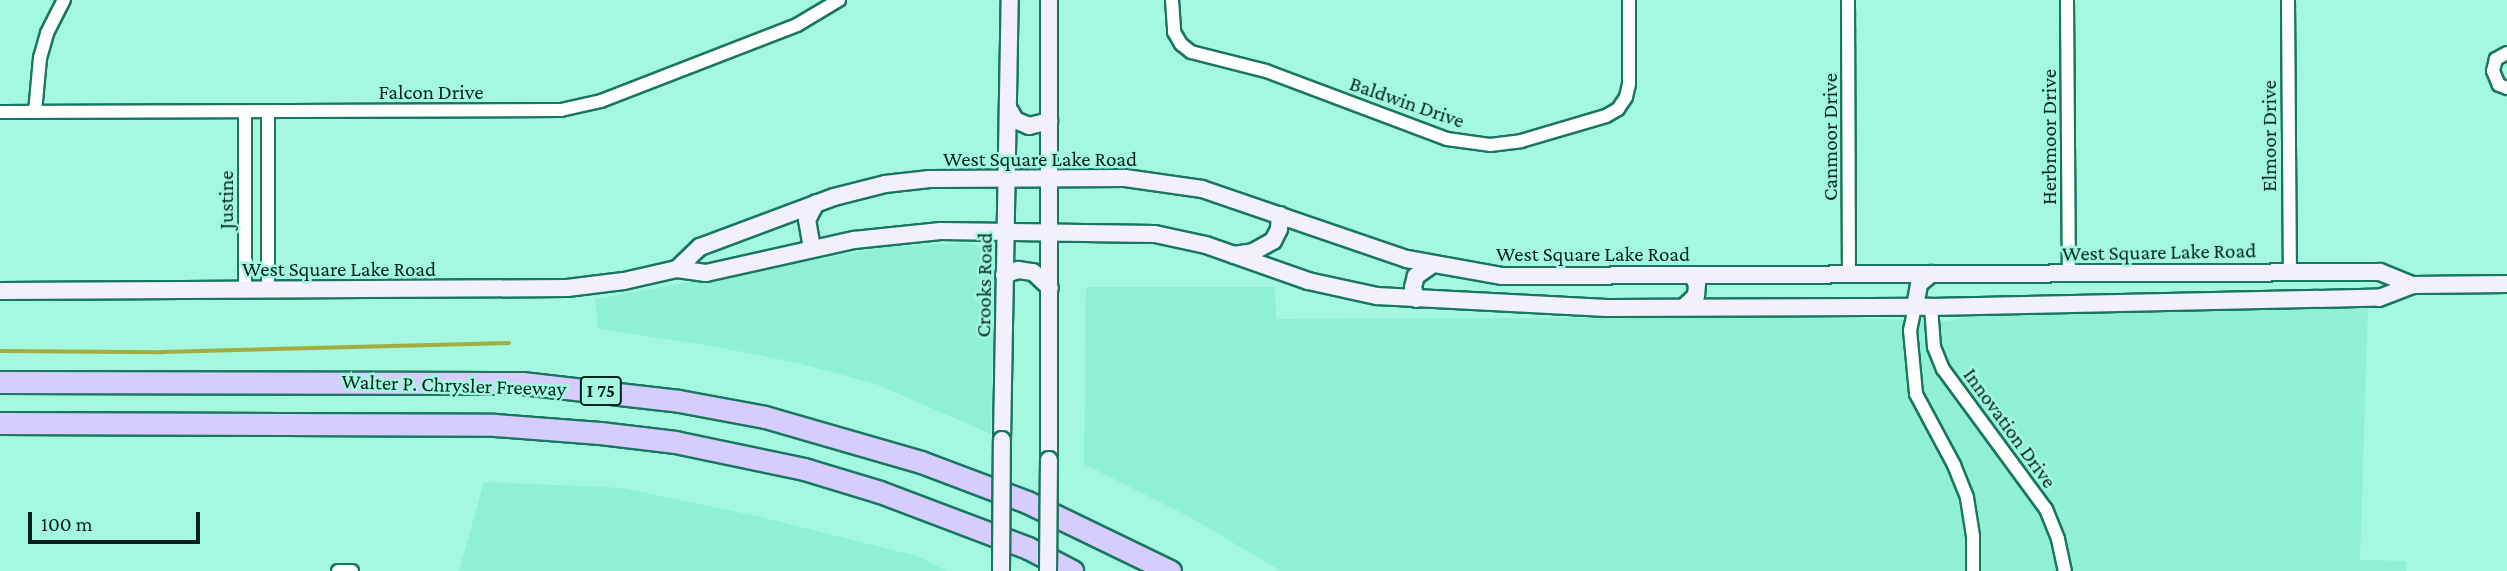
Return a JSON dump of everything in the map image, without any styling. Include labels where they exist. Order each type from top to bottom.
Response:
[{"type":"highway","name":"Walter P. Chrysler Freeway","points":[[0,382],[522,383],[679,401],[765,417],[921,462],[1027,502],[1170,571]]},
{"type":"highway","name":"Walter P. Chrysler Freeway","points":[[0,423],[482,425],[662,440],[804,469],[880,492],[1028,548],[1072,571]]},
{"type":"main road","name":"Crooks Road","points":[[1001,571],[1010,0]]},
{"type":"main road","points":[[1048,571],[1051,232],[1049,0]]},
{"type":"main road","points":[[1010,111],[1015,120],[1029,126],[1049,121]]},
{"type":"main road","name":"West Square Lake Road","points":[[677,269],[700,247],[857,190],[908,181],[1125,178],[1171,182],[1229,196],[1374,249],[1432,265],[1520,277],[2380,272],[2413,285]]},
{"type":"main road","points":[[812,248],[807,220],[816,203]]},
{"type":"main road","points":[[1234,255],[1252,252],[1273,241],[1279,229],[1280,215]]},
{"type":"main road","name":"West Square Lake Road","points":[[0,291],[556,289],[606,284],[677,269],[706,273],[812,248],[894,234],[1006,232],[1155,234],[1191,240],[1325,286],[1377,296],[1607,308],[1923,307],[2379,298],[2413,285],[2507,284]]},
{"type":"main road","points":[[1416,299],[1413,287],[1416,276],[1432,265]]},
{"type":"main road","points":[[1004,275],[1018,270],[1033,272],[1050,288]]},
{"type":"main road","points":[[2333,299],[2344,287],[2342,272]]},
{"type":"main road","points":[[1923,307],[1919,284],[1931,274]]},
{"type":"main road","points":[[1684,307],[1696,296],[1697,284],[1692,275]]},
{"type":"street","points":[[35,112],[40,58],[50,26],[64,0]]},
{"type":"street","name":"Falcon Drive","points":[[0,112],[543,111],[573,108],[601,101],[797,26],[839,0]]},
{"type":"street","name":"Baldwin Drive","points":[[1172,0],[1173,26],[1181,44],[1198,54],[1266,71],[1468,144],[1500,145],[1605,116],[1622,104],[1629,84],[1629,0]]},
{"type":"street","name":"Canmoor Drive","points":[[1848,0],[1849,274]]},
{"type":"street","name":"Herbmoor Drive","points":[[2067,0],[2069,273]]},
{"type":"street","name":"Elmoor Drive","points":[[2288,0],[2290,272]]},
{"type":"street","points":[[2503,55],[2494,64],[2494,76],[2499,85],[2507,88]]},
{"type":"street","name":"Justine","points":[[245,111],[245,289]]},
{"type":"street","name":"Justine","points":[[268,112],[268,289]]},
{"type":"street","points":[[1923,307],[1910,330],[1916,394],[1954,465],[1967,498],[1973,536],[1973,571]]},
{"type":"street","name":"Innovation Drive","points":[[1923,307],[1943,369],[2046,509],[2058,539],[2064,571]]},
{"type":"street","points":[[338,571],[352,571]]},
{"type":"shaded area","points":[[967,243],[988,249],[994,260],[991,434],[876,384],[798,363],[706,345],[598,329],[595,299],[886,247]]},
{"type":"shaded area","points":[[1086,287],[1275,287],[1276,319],[1798,317],[1946,321],[1994,313],[2368,305],[2360,560],[2406,561],[2406,571],[1281,571],[1190,517],[1084,464]]},
{"type":"shaded area","points":[[484,482],[623,488],[761,517],[917,556],[946,571],[459,571]]},
{"type":"waterway","points":[[0,351],[163,352],[509,343]]}]
